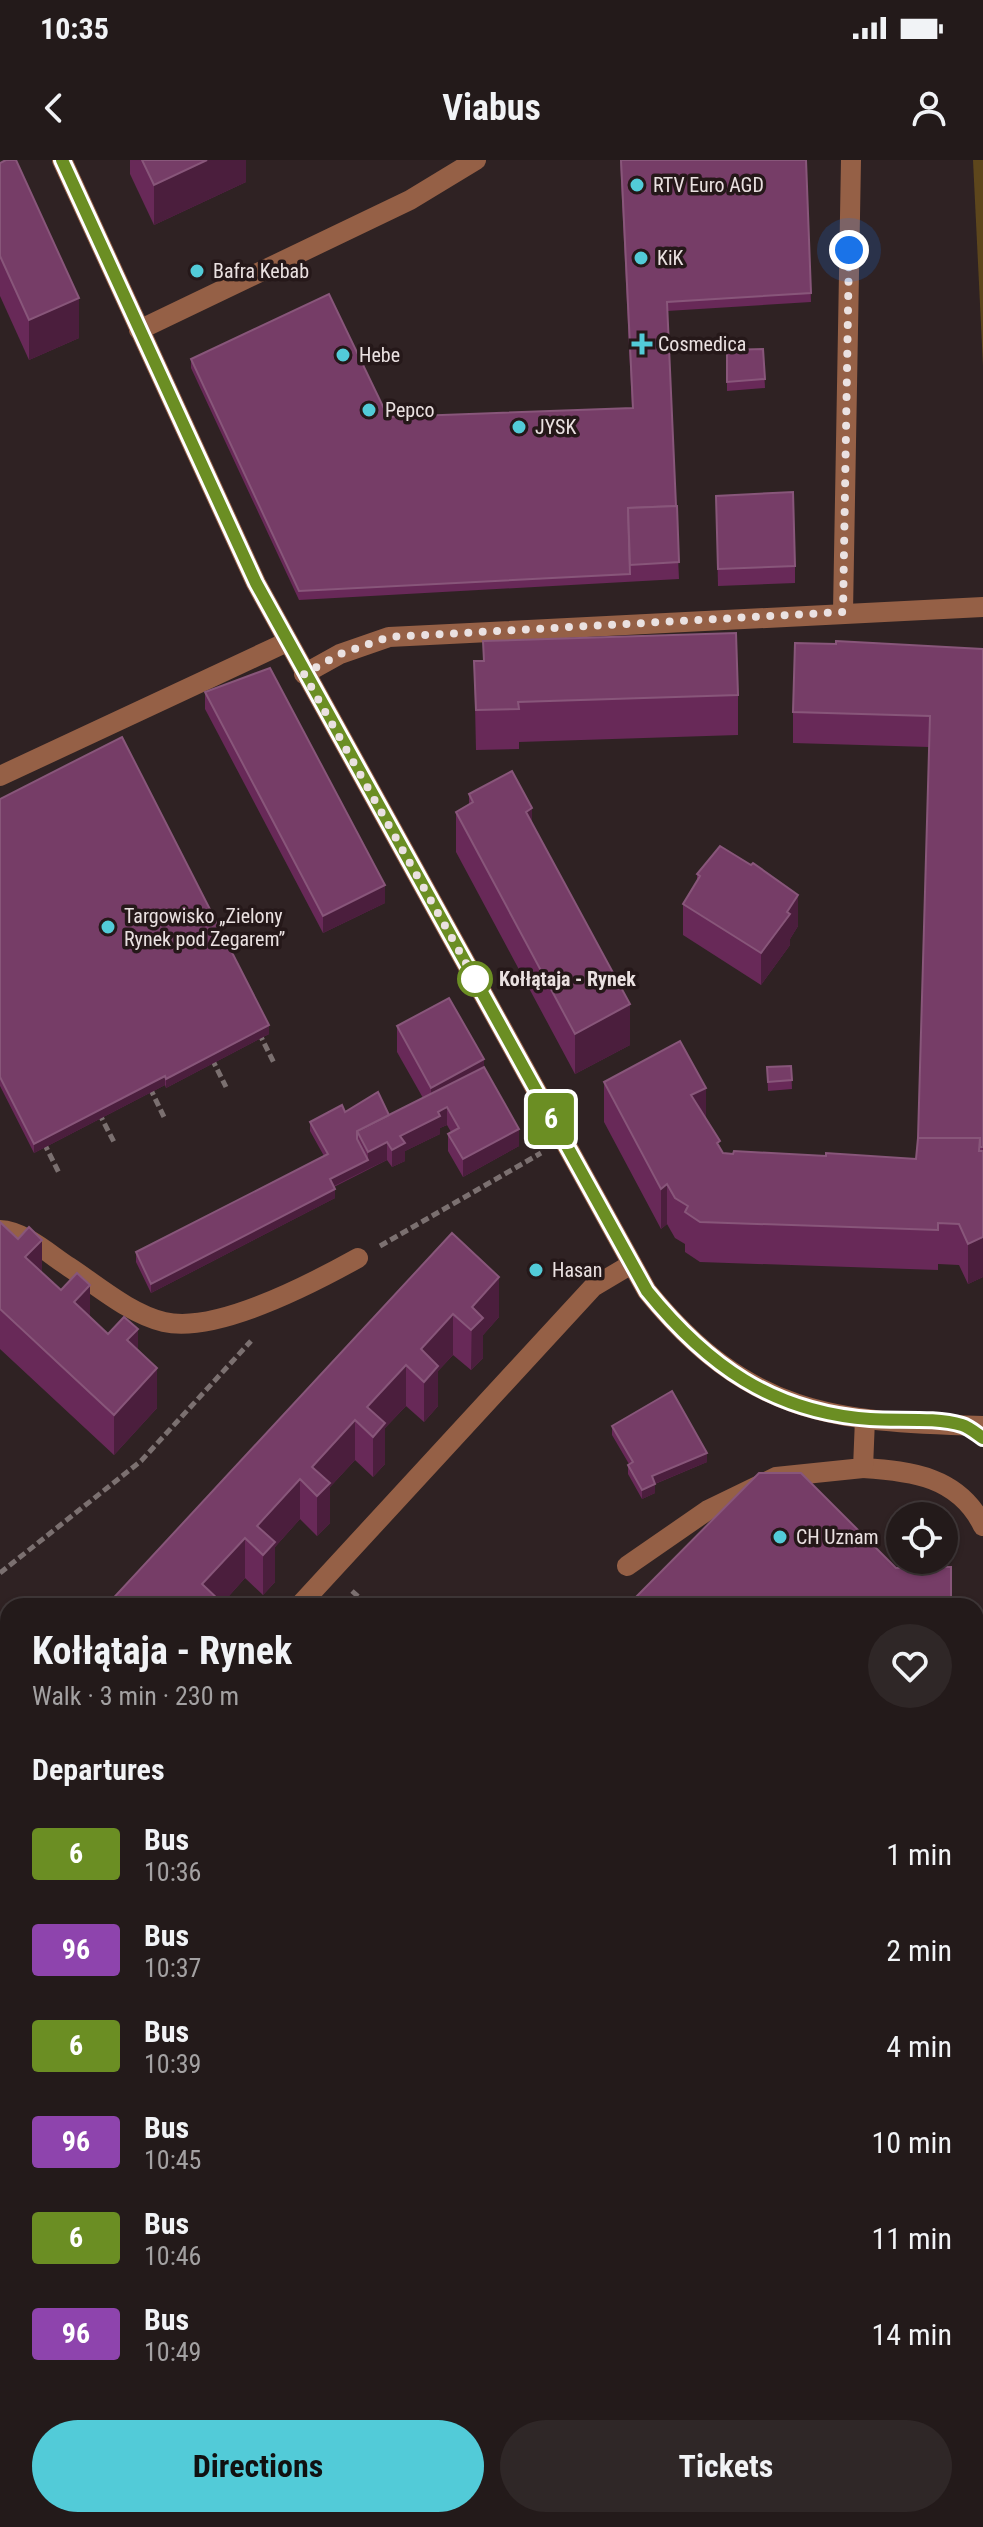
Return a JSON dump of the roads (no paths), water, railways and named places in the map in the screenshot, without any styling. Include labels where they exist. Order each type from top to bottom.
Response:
[{"type":"street","points":[[62,160],[287,642],[630,1265],[670,1320],[712,1360],[749,1385],[810,1409],[865,1419],[973,1426],[983,1438]]},
{"type":"street","points":[[139,330],[410,200],[476,160]]},
{"type":"street","points":[[843,612],[851,160]]},
{"type":"street","points":[[304,674],[340,654],[389,637],[983,607]]},
{"type":"street","points":[[0,776],[287,642]]},
{"type":"street","points":[[0,1230],[22,1237],[139,1313],[165,1322],[193,1324],[294,1294],[358,1258]]},
{"type":"street","points":[[306,1598],[593,1287],[630,1265]]},
{"type":"street","points":[[863,1468],[865,1419]]},
{"type":"street","points":[[627,1566],[708,1510],[776,1477],[863,1468],[907,1470],[940,1481],[962,1496],[983,1526]]},
{"type":"place","name":"RTV Euro AGD","points":[[637,185]]},
{"type":"place","name":"KiK","points":[[641,258]]},
{"type":"place","name":"Bafra Kebab","points":[[197,271]]},
{"type":"place","name":"Cosmedica","points":[[642,344]]},
{"type":"place","name":"Hebe","points":[[343,355]]},
{"type":"place","name":"Pepco","points":[[369,410]]},
{"type":"place","name":"JYSK","points":[[519,427]]},
{"type":"place","name":"Targowisko „Zielony Rynek pod Zegarem”","points":[[108,927]]},
{"type":"place","name":"Kołłątaja - Rynek","points":[[475,979]]},
{"type":"place","name":"Hasan","points":[[536,1270]]},
{"type":"place","name":"CH Uznam","points":[[780,1537]]}]
